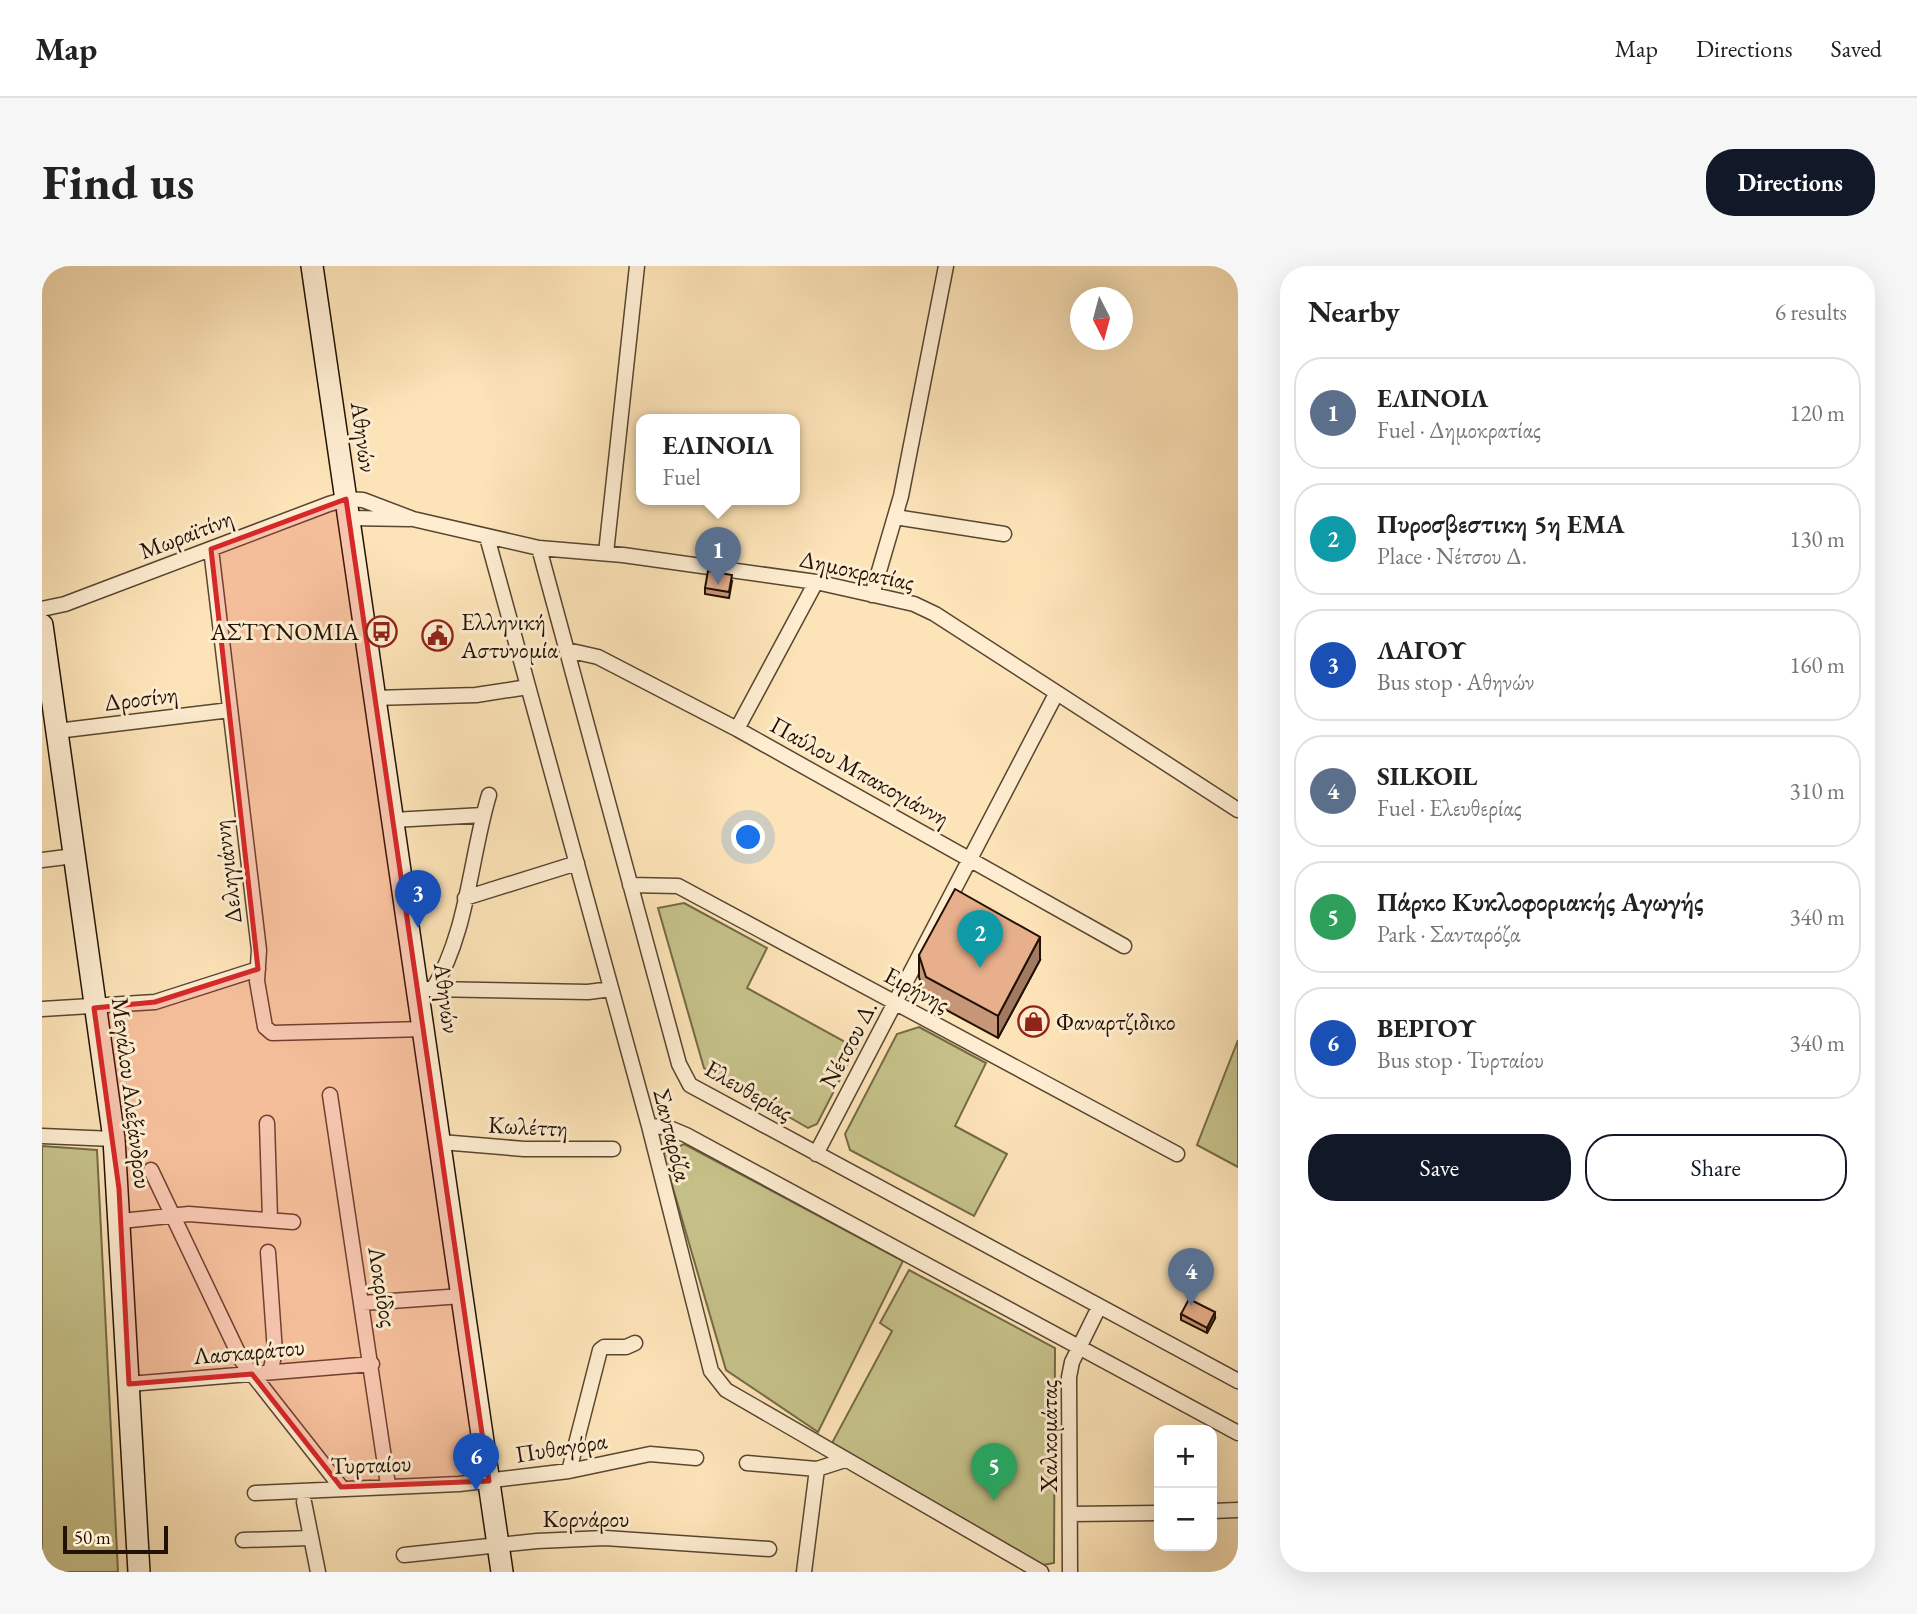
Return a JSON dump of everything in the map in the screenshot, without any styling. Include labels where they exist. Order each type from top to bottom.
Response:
[{"type":"main road","name":"Αθηνών","points":[[312,266],[393,820],[426,989],[425,1029],[502,1572]]},
{"type":"main road","name":"Μεγάλου Αλεξάνδρου","points":[[42,625],[114,1139],[121,1221],[139,1572]]},
{"type":"street","points":[[606,553],[636,266]]},
{"type":"street","points":[[872,595],[895,517],[946,266]]},
{"type":"street","name":"Δημοκρατίας","points":[[347,509],[378,504],[413,519],[539,548],[606,553],[816,582],[926,609],[1238,810]]},
{"type":"street","name":"Μωραϊτίνη","points":[[42,609],[65,604],[211,549],[347,509]]},
{"type":"street","points":[[895,517],[1004,534]]},
{"type":"street","name":"Σανταρόζα","points":[[486,537],[649,1126],[711,1371],[716,1381],[726,1390],[845,1460],[1041,1572]]},
{"type":"street","name":"Ελευθερίας","points":[[539,548],[685,1079],[698,1091],[1238,1381]]},
{"type":"street","name":"Δεληγιάννη","points":[[211,549],[259,950],[257,987],[265,1027],[272,1033],[425,1029]]},
{"type":"street","points":[[737,729],[816,582]]},
{"type":"street","name":"Παύλου Μπακογιάννη","points":[[567,650],[598,657],[737,729],[1124,946]]},
{"type":"street","points":[[374,698],[476,695],[528,687]]},
{"type":"street","name":"Νέτσου Δ.","points":[[816,1154],[1056,694]]},
{"type":"street","name":"Δροσίνη","points":[[57,731],[230,710]]},
{"type":"street","points":[[426,989],[444,967],[465,898],[489,795]]},
{"type":"street","points":[[393,820],[483,815]]},
{"type":"street","points":[[42,860],[74,856]]},
{"type":"street","points":[[465,898],[577,863]]},
{"type":"street","name":"Ειρήνης","points":[[630,885],[678,886],[1177,1154]]},
{"type":"street","points":[[42,1009],[94,1008],[155,1002],[258,969]]},
{"type":"street","points":[[426,989],[494,992],[588,992],[611,989]]},
{"type":"street","name":"Λοκρίδος","points":[[330,1096],[372,1364],[387,1491]]},
{"type":"street","points":[[267,1123],[270,1219]]},
{"type":"street","points":[[649,1126],[667,1127],[686,1135],[1238,1433]]},
{"type":"street","points":[[42,1136],[114,1139]]},
{"type":"street","name":"Κωλέττη","points":[[441,1142],[524,1149],[613,1149]]},
{"type":"street","points":[[151,1170],[230,1341],[252,1374],[341,1487]]},
{"type":"street","points":[[121,1221],[171,1215],[293,1222]]},
{"type":"street","points":[[268,1252],[275,1352],[270,1372]]},
{"type":"street","points":[[363,1303],[461,1296]]},
{"type":"street","name":"Χαλκομάτας","points":[[1070,1572],[1069,1377],[1080,1346],[1099,1307]]},
{"type":"street","points":[[569,1471],[600,1350],[604,1347],[626,1347],[635,1343]]},
{"type":"street","name":"Λασκαράτου","points":[[129,1384],[372,1364]]},
{"type":"street","name":"Πυθαγόρα","points":[[489,1481],[569,1471],[638,1456],[696,1458]]},
{"type":"street","points":[[747,1463],[817,1469],[845,1460]]},
{"type":"street","points":[[804,1572],[817,1469]]},
{"type":"street","name":"Τυρταίου","points":[[255,1493],[341,1487],[387,1491],[489,1481]]},
{"type":"street","points":[[321,1489],[342,1494],[387,1491]]},
{"type":"street","points":[[304,1502],[318,1572]]},
{"type":"street","points":[[1217,1511],[1238,1510]]},
{"type":"street","points":[[1070,1514],[1154,1513]]},
{"type":"street","points":[[243,1540],[311,1538]]},
{"type":"street","name":"Κορνάρου","points":[[404,1555],[604,1538],[769,1549]]},
{"type":"highlighted area","points":[[346,499],[489,1481],[341,1487],[252,1374],[129,1384],[119,1189],[94,1008],[155,1002],[258,969],[211,549]]},
{"type":"shaded area","points":[[684,903],[767,948],[747,988],[856,1048],[817,1124],[808,1128],[704,1068],[658,908]]},
{"type":"shaded area","points":[[919,1027],[986,1063],[955,1126],[1007,1154],[974,1216],[850,1150],[845,1134],[897,1034]]},
{"type":"shaded area","points":[[1238,1040],[1238,1167],[1197,1145]]},
{"type":"shaded area","points":[[684,1144],[903,1261],[818,1432],[726,1370],[663,1154]]},
{"type":"shaded area","points":[[42,1146],[97,1150],[118,1572],[42,1572]]},
{"type":"shaded area","points":[[909,1270],[1055,1348],[1054,1563],[1043,1565],[832,1443],[892,1331],[880,1323]]},
{"type":"building","points":[[708,571],[732,575],[729,592],[705,588]]},
{"type":"building","points":[[955,889],[1040,937],[998,1016],[926,977],[919,955]]},
{"type":"building","points":[[1189,1299],[1215,1312],[1207,1328],[1181,1314]]},
{"type":"place","name":"ΕΛΙΝΟΙΛ","points":[[718,585]]},
{"type":"place","name":"ΑΣΤΥΝΟΜΙΑ","points":[[382,631]]},
{"type":"place","name":"Ελληνική Αστυνομία","points":[[438,635]]},
{"type":"place","name":"ΛΑΓΟΥ","points":[[418,928]]},
{"type":"place","name":"Πυροσβεστικη 5η ΕΜΑ","points":[[980,968]]},
{"type":"place","name":"Φαναρτζιδικο","points":[[1033,1021]]},
{"type":"place","name":"SILKOIL","points":[[1191,1306]]},
{"type":"place","name":"ΒΕΡΓΟΥ","points":[[476,1491]]},
{"type":"place","name":"Πάρκο Κυκλοφοριακής Αγωγής","points":[[994,1501]]}]
